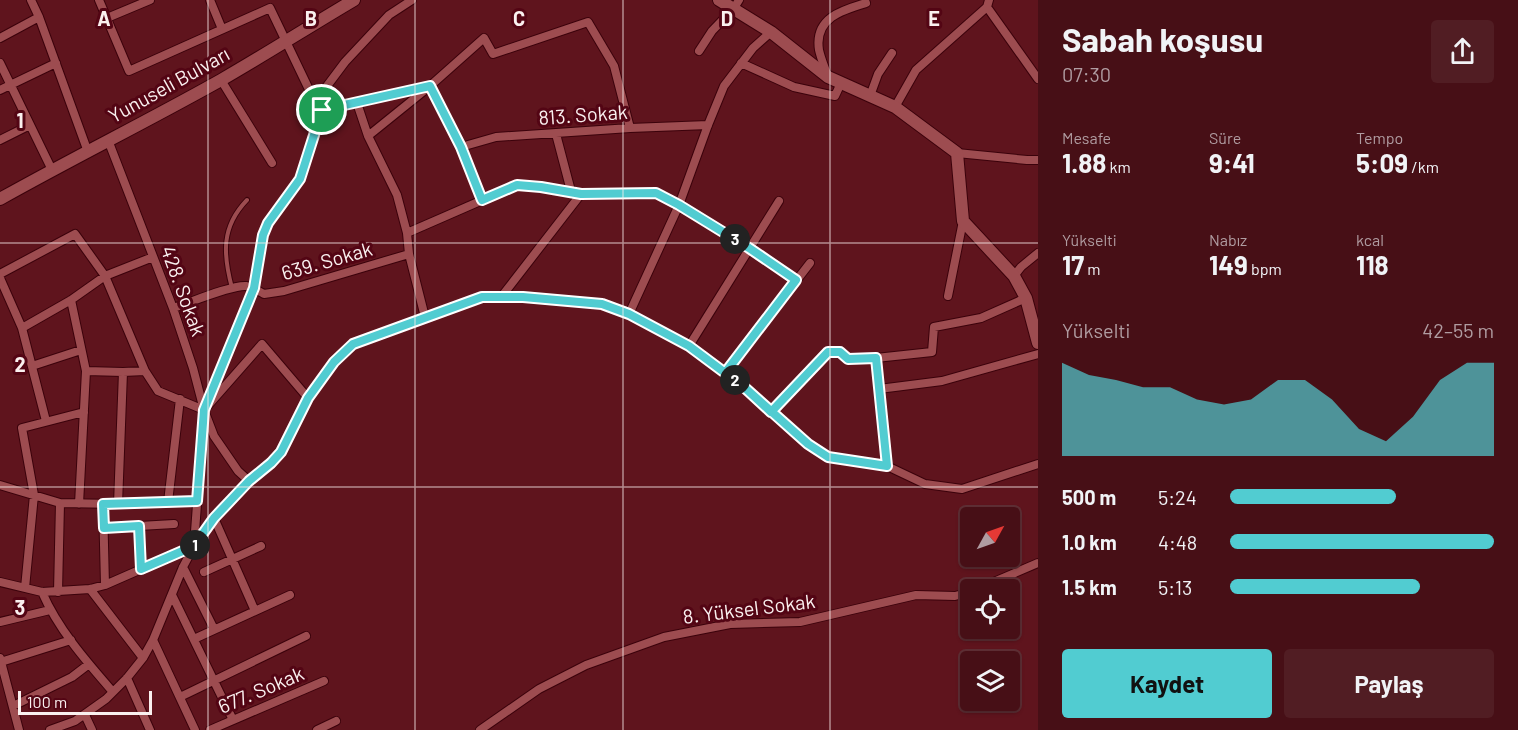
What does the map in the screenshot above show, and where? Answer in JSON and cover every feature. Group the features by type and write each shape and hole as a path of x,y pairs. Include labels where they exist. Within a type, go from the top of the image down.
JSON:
{"street":[{"path":"31,0 88,152"},
{"path":"99,0 129,70 270,8 277,0"},
{"path":"107,18 150,0"},
{"path":"210,0 222,29"},
{"name":"Yunuseli Bulvarı","path":"0,199 221,80 354,0"},
{"path":"194,546 204,410 254,288 263,235 268,223 300,179 322,110 327,86 345,62 389,15 412,0"},
{"path":"719,0 737,4 828,77 895,107 957,153 1038,160"},
{"path":"828,77 819,50 820,33 827,20 844,9 866,3"},
{"path":"895,107 916,70 988,3 1038,79"},
{"path":"699,51 712,31 737,4"},
{"path":"270,8 315,102 322,110"},
{"path":"0,38 39,17"},
{"path":"368,136 430,86 484,38 493,54 588,22 614,66 630,128"},
{"path":"629,314 679,205 724,86 753,48 771,32"},
{"path":"870,96 878,74 892,53"},
{"path":"0,63 52,170"},
{"path":"0,90 56,63"},
{"path":"741,63 794,87 835,96 841,83"},
{"path":"221,80 272,163"},
{"path":"322,110 430,86"},
{"path":"430,86 461,147 482,200"},
{"path":"357,103 368,136 397,195 425,317"},
{"path":"0,140 30,125"},
{"name":"813. Sokak","path":"461,147 496,137 708,125"},
{"path":"556,134 571,191"},
{"name":"428. Sokak","path":"108,140 173,308 214,436 238,471 249,481"},
{"path":"948,296 963,221 957,153"},
{"path":"407,233 517,185 581,194 656,193 749,248 796,280"},
{"path":"502,296 581,194"},
{"path":"689,346 779,201"},
{"path":"963,221 1014,276 1026,298 1038,343"},
{"path":"46,421 22,328 0,276 75,234 105,276 145,371 158,391 204,410"},
{"path":"1014,276 1038,253"},
{"name":"639. Sokak","path":"173,308 245,286 264,294 284,291 409,255"},
{"path":"22,328 71,300 105,276 153,257"},
{"path":"725,373 810,262"},
{"path":"50,730 85,715 113,692 143,658 194,546 214,518 281,452 308,398 334,362 353,344 482,297 502,296 602,304 629,314 689,346 744,387 808,444 828,457 887,466 925,484 962,489 1038,464"},
{"path":"771,412 828,352 840,352 848,359 932,351 934,327 981,318 1026,298"},
{"path":"71,300 86,371 78,504"},
{"path":"204,410 262,344 308,398"},
{"path":"32,366 81,350"},
{"path":"879,389 942,381 1038,354"},
{"path":"876,358 887,466"},
{"path":"86,371 145,371"},
{"path":"118,504 123,372"},
{"path":"168,502 180,399"},
{"path":"25,588 34,495 22,428 84,412"},
{"path":"0,485 60,503 118,504 197,501"},
{"path":"58,592 60,503"},
{"path":"103,504 105,585"},
{"path":"214,518 255,611"},
{"path":"104,528 174,524"},
{"path":"139,526 141,569"},
{"path":"0,582 42,592 90,589 105,585 194,546"},
{"path":"204,572 261,546"},
{"path":"1001,579 1038,563"},
{"path":"183,567 214,629"},
{"path":"90,589 143,658"},
{"path":"42,592 50,610 71,640 113,692"},
{"path":"194,639 290,595"},
{"name":"8. Yüksel Sokak","path":"480,730 539,689 586,665 664,637 730,624 800,622 916,595 960,595"},
{"path":"172,596 233,720"},
{"path":"0,622 50,610"},
{"path":"180,697 306,636"},
{"path":"19,730 13,706 3,682 0,660 71,640"},
{"path":"153,640 195,730"},
{"path":"13,706 72,677 89,664"},
{"path":"127,678 149,730"},
{"name":"677. Sokak","path":"210,730 324,681"},
{"path":"85,715 92,730"},
{"path":"317,730 336,721"}],"lane":[{"path":"232,289 225,249 226,234 234,216 247,200"}],"route":[{"path":"322,110 300,179 268,223 263,235 254,288 204,410 197,501 103,504 104,528 139,526 141,569 194,546 214,518 281,452 308,398 334,362 353,344 482,297 523,297 602,304 629,314 689,346 725,373 744,387 808,444 828,457 887,466 876,358 848,359 840,352 828,352 771,412 725,373 796,280 749,248 656,193 581,194 517,185 482,200 461,147 430,86 322,110"}]}
